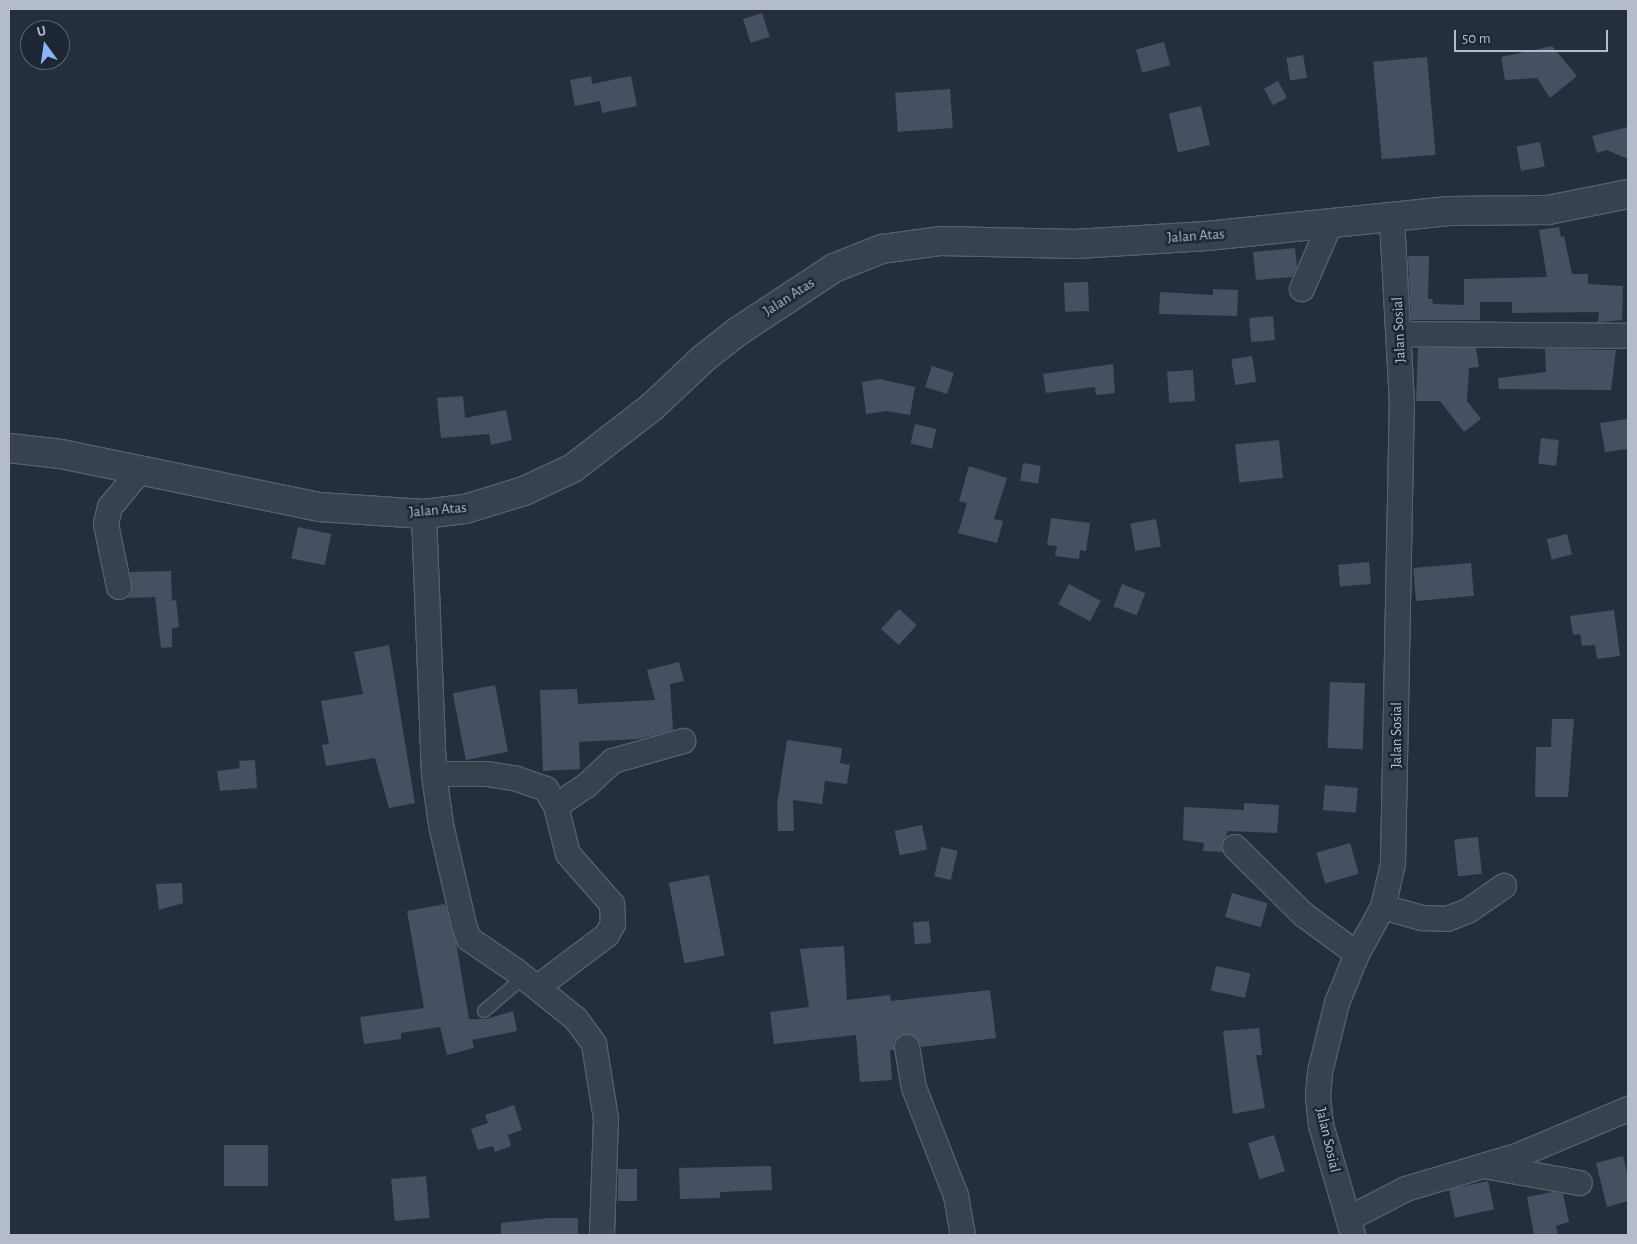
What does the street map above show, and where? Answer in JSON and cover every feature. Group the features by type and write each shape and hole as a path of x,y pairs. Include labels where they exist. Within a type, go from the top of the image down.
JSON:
{"street":[{"name":"Jalan Atas","path":"9,448 61,454 319,507 424,514 465,508 502,499 572,468 652,407 704,358 737,332 834,268 882,250 940,241 1034,244 1113,242 1217,235 1449,211 1548,210 1628,194"},
{"name":"Jalan Sosial","path":"1351,1226 1321,1125 1318,1096 1320,1072 1337,1003 1357,954 1383,907 1389,888 1395,831 1402,404 1392,217"},
{"path":"1302,289 1331,222"},
{"path":"1399,334 1628,336"},
{"path":"119,587 106,524 110,507 140,471"},
{"path":"424,514 434,774 446,847 469,939 531,982 576,1019 594,1044 598,1057 606,1119 602,1235"},
{"path":"556,806 586,786 613,761 683,741"},
{"path":"434,774 465,772 532,783 546,789 556,806 568,854 574,865 606,894 614,914 607,935 531,982"},
{"path":"1235,847 1304,915 1357,954"},
{"path":"1383,907 1422,918 1447,918 1468,910 1504,886"},
{"path":"907,1047 914,1088 956,1196 963,1235"},
{"path":"1351,1226 1406,1189 1486,1166 1628,1109"},
{"path":"1486,1166 1580,1183"}],"lane":[{"path":"484,1011 531,982"}],"building":[{"path":"762,13 770,37 751,43 743,19"},
{"path":"1164,42 1170,65 1142,73 1136,50"},
{"path":"1552,46 1577,76 1550,98 1537,78 1505,80 1501,57"},
{"path":"1303,55 1307,78 1290,81 1286,58"},
{"path":"1427,57 1436,155 1382,159 1373,62"},
{"path":"591,76 592,84 631,76 637,106 602,113 600,101 575,106 570,80"},
{"path":"1278,81 1287,98 1273,105 1264,89"},
{"path":"950,89 953,128 898,132 895,93"},
{"path":"1201,106 1210,145 1178,152 1169,113"},
{"path":"1628,127 1628,159 1607,150 1597,153 1592,136"},
{"path":"1540,142 1545,167 1521,171 1516,147"},
{"path":"1559,227 1561,237 1564,236 1572,274 1588,274 1588,284 1623,286 1622,320 1598,322 1599,312 1512,313 1512,302 1480,302 1480,320 1411,320 1408,256 1429,256 1428,299 1432,299 1433,304 1464,305 1464,279 1547,277 1539,230"},
{"path":"1295,248 1297,267 1292,277 1256,280 1253,252"},
{"path":"1088,282 1089,311 1065,312 1064,283"},
{"path":"1213,289 1238,290 1237,316 1159,314 1160,292 1213,295"},
{"path":"1273,316 1275,340 1251,342 1249,318"},
{"path":"1418,348 1476,348 1479,367 1469,368 1467,401 1481,419 1464,432 1440,401 1416,401"},
{"path":"1545,349 1616,350 1611,390 1499,389 1498,378 1546,372"},
{"path":"1252,356 1256,382 1235,385 1231,359"},
{"path":"1113,364 1115,393 1096,395 1095,387 1046,393 1043,374"},
{"path":"932,366 954,373 947,394 925,387"},
{"path":"1193,370 1195,401 1169,403 1167,372"},
{"path":"880,379 915,387 910,415 887,411 866,414 862,382"},
{"path":"463,396 465,418 506,410 512,440 491,445 489,434 441,438 437,398"},
{"path":"1628,419 1628,449 1605,452 1600,423"},
{"path":"915,424 936,429 932,448 911,443"},
{"path":"1541,438 1559,440 1556,466 1538,464"},
{"path":"1279,440 1283,478 1239,482 1235,445"},
{"path":"1023,463 1041,466 1038,484 1020,481"},
{"path":"969,466 1007,478 994,519 1003,521 997,543 958,533 967,503 959,501"},
{"path":"1051,518 1090,523 1086,551 1080,550 1079,559 1055,556 1057,546 1047,545"},
{"path":"1156,519 1161,547 1135,551 1130,524"},
{"path":"298,527 331,534 325,565 291,558"},
{"path":"1567,534 1572,554 1552,559 1547,539"},
{"path":"1369,562 1371,584 1340,587 1338,565"},
{"path":"1471,563 1474,596 1416,601 1413,568"},
{"path":"171,571 172,601 176,600 179,627 172,628 172,647 161,648 155,597 128,598 132,591 130,572"},
{"path":"1069,584 1101,601 1090,621 1058,604"},
{"path":"1122,584 1145,593 1137,615 1113,606"},
{"path":"899,609 917,625 899,645 881,629"},
{"path":"1614,610 1620,656 1597,659 1595,645 1582,646 1580,634 1573,635 1570,616"},
{"path":"389,645 415,803 389,808 375,758 326,766 322,745 329,744 321,701 363,694 354,652"},
{"path":"679,662 684,681 670,684 673,730 639,739 579,742 580,769 543,771 540,690 577,689 578,704 655,700 647,670"},
{"path":"1330,682 1365,683 1363,749 1328,748"},
{"path":"495,685 508,752 466,760 453,693"},
{"path":"1552,719 1574,719 1568,797 1535,797 1536,747 1551,747"},
{"path":"787,740 842,748 840,763 850,765 847,784 825,781 822,804 793,800 794,831 778,831 777,805"},
{"path":"255,760 257,788 220,791 217,771 240,768 239,761"},
{"path":"1325,785 1358,788 1356,813 1323,810"},
{"path":"1244,803 1279,805 1277,833 1228,831 1222,844 1223,852 1203,851 1204,843 1183,840 1184,807 1244,810"},
{"path":"922,825 927,849 900,855 895,831"},
{"path":"1478,837 1482,874 1458,876 1454,840"},
{"path":"1350,843 1359,874 1325,883 1316,853"},
{"path":"941,847 958,851 951,880 934,876"},
{"path":"709,875 725,955 684,963 669,883"},
{"path":"182,883 183,903 159,910 156,884"},
{"path":"1232,893 1268,903 1261,927 1225,917"},
{"path":"445,904 456,942 469,1019 486,1019 513,1011 517,1031 472,1040 474,1048 447,1055 440,1027 401,1033 401,1039 364,1044 360,1017 424,1008 407,911"},
{"path":"929,921 931,943 915,944 913,922"},
{"path":"844,946 847,1000 890,995 891,1001 990,990 996,1038 921,1047 917,1038 904,1034 894,1042 894,1050 890,1050 892,1080 860,1082 856,1035 774,1044 770,1012 809,1007 800,949"},
{"path":"1216,966 1250,973 1245,998 1211,990"},
{"path":"1259,1028 1262,1055 1256,1055 1265,1108 1233,1114 1223,1031"},
{"path":"514,1105 522,1130 508,1135 511,1146 495,1152 493,1146 478,1150 471,1129 488,1123 485,1115"},
{"path":"1274,1135 1285,1171 1259,1179 1248,1143"},
{"path":"224,1145 268,1145 268,1186 224,1186"},
{"path":"1623,1156 1628,1176 1628,1201 1607,1207 1596,1163"},
{"path":"771,1166 772,1190 720,1192 720,1198 680,1199 679,1168"},
{"path":"618,1169 637,1169 637,1201 618,1201"},
{"path":"426,1176 430,1218 395,1221 391,1179"},
{"path":"1488,1181 1494,1209 1455,1218 1449,1189"},
{"path":"1553,1192 1563,1194 1569,1222 1556,1226 1558,1235 1534,1235 1527,1197"},
{"path":"549,1218 578,1218 578,1235 501,1235 501,1223"}]}
